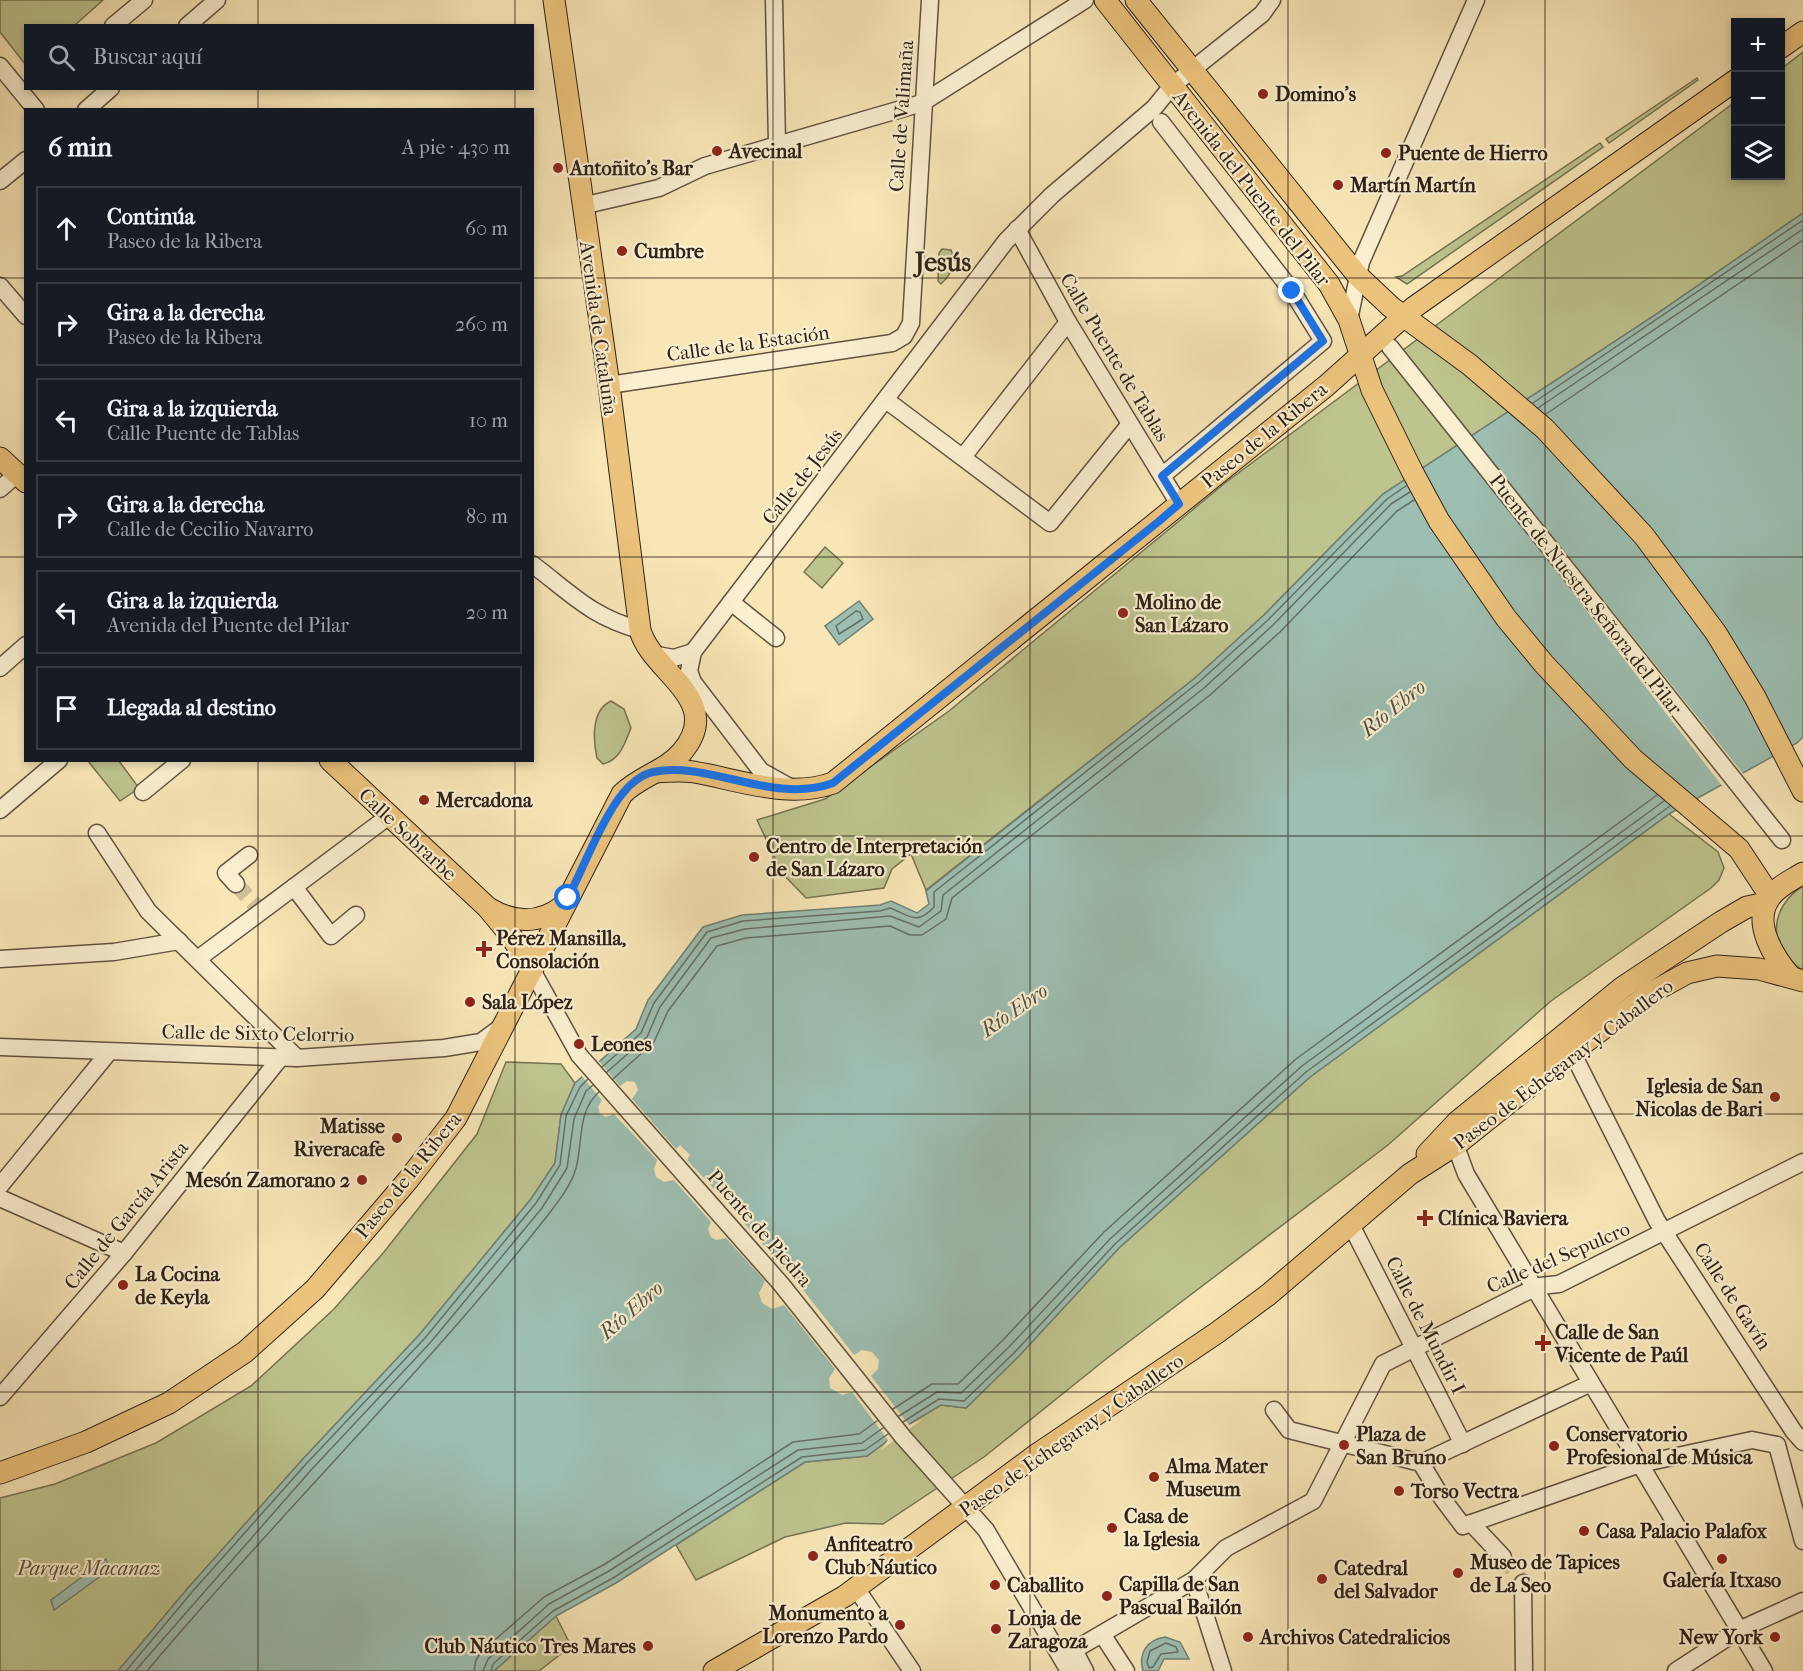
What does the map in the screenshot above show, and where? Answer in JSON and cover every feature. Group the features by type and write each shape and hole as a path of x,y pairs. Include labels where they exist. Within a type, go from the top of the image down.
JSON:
{"main road":[{"name":"Avenida de Cataluña","path":"554,0 609,385 640,630 651,654 689,695 694,722 691,735 681,752 653,772"},
{"name":"Avenida del Puente del Pilar","path":"1105,0 1329,284 1349,320 1372,390 1439,521 1506,618 1544,664 1633,759 1739,849 1768,900"},
{"name":"Avenida del Puente del Pilar","path":"1136,0 1358,276 1404,316 1497,388 1545,429 1644,536 1721,642 1755,697 1803,791"},
{"path":"1785,45 1803,32"},
{"name":"Paseo de la Ribera","path":"0,1473 86,1442 169,1403 245,1352 282,1320 343,1256 445,1134 465,1104 563,906 622,794 632,784 653,772 693,772 755,786 798,789 813,789 833,783 1361,356 1404,316 1731,84"},
{"path":"0,458 21,478"},
{"name":"Calle Sobrarbe","path":"332,762 486,907 511,936 532,969"},
{"name":"Paseo de Echegaray y Caballero","path":"714,1671 856,1588 1036,1455 1218,1332 1268,1295 1410,1174 1457,1122 1641,974 1747,907 1768,900 1803,873"},
{"path":"1768,900 1766,935 1777,960 1797,979"},
{"name":"Calle Sobrarbe","path":"486,907 507,917 526,920 543,917 563,906"},
{"name":"Paseo de Echegaray y Caballero","path":"1410,1174 1456,1144 1649,994 1687,973 1702,968 1732,966 1797,979"}],"street":[{"path":"115,24 144,0"},
{"path":"774,0 777,143"},
{"name":"Calle de Valimaña","path":"911,311 930,0"},
{"path":"582,206 659,188 705,166 777,143 795,142 922,103 1085,0"},
{"name":"Calle de Jesús","path":"693,652 886,400 942,323 1017,230 1052,195 1154,108 1172,86 1262,14 1272,0"},
{"path":"1349,320 1361,262 1476,0"},
{"path":"189,24 211,2"},
{"path":"0,66 24,89"},
{"path":"88,108 109,90"},
{"name":"Avenida del Puente del Pilar","path":"1161,122 1292,291 1323,341 1162,476"},
{"path":"0,181 24,162"},
{"name":"Calle Puente de Tablas","path":"1017,230 1068,322 1179,504"},
{"path":"0,286 24,314"},
{"path":"909,368 906,360 892,343 907,332 911,311 926,322 942,323"},
{"path":"963,457 1068,322"},
{"name":"Calle de la Estación","path":"609,385 892,343"},
{"name":"Puente de Nuestra Señora del Pilar","path":"1390,346 1782,840"},
{"path":"886,400 1050,523 1130,424"},
{"path":"0,489 21,478"},
{"path":"534,566 563,591 596,613 640,630"},
{"path":"732,602 776,638"},
{"path":"0,668 24,647"},
{"path":"693,652 688,671 693,682 750,759 769,777 798,789"},
{"path":"651,654 674,658 693,652"},
{"path":"0,810 57,762"},
{"path":"142,792 180,762"},
{"path":"199,958 259,910 294,888 381,822"},
{"path":"97,834 148,911 199,958 289,1058"},
{"path":"228,878 249,855"},
{"path":"294,888 331,936 356,915"},
{"path":"0,958 114,952 179,941"},
{"name":"Puente de Piedra","path":"532,969 579,1055 782,1284 903,1437 986,1530 1075,1669"},
{"name":"Calle de Sixto Celorrio","path":"0,1047 289,1058 381,1054 481,1042 508,1020"},
{"path":"0,1186 109,1052"},
{"name":"Calle de Gavín","path":"1572,1052 1658,1221 1800,1432"},
{"name":"Calle de García Arista","path":"0,1397 6,1381 124,1252 289,1058"},
{"path":"1475,1108 1462,1127 1456,1144 1466,1174 1764,1671"},
{"name":"Calle del Sepulcro","path":"1342,1444 1383,1365 1415,1346 1535,1288 1559,1284 1666,1233 1803,1162"},
{"path":"0,1198 124,1252"},
{"name":"Calle de Mundir I","path":"1351,1225 1415,1346 1463,1444"},
{"path":"1274,1410 1289,1430 1421,1463 1591,1383"},
{"path":"1421,1463 1446,1505 1463,1526 1640,1464 1752,1440 1777,1445 1800,1432"},
{"path":"1075,1669 1074,1650 1194,1580 1226,1548 1313,1501 1342,1444"},
{"path":"1777,1445 1803,1541"},
{"path":"1471,1523 1503,1557"},
{"path":"1194,1580 1223,1671"},
{"path":"1523,1583 1524,1671"},
{"path":"856,1588 912,1671"},
{"path":"1676,1671 1738,1630 1803,1601"},
{"path":"1102,1634 1125,1671"}],"green space":[{"path":"0,0 103,0 76,24 24,24 24,63 0,32"},
{"path":"1803,52 1803,213 1658,313 1383,494 1264,615 1195,678 926,890 911,854 892,869 884,888 806,898 782,873 757,820 825,799 949,711 1225,483 1731,105 1731,180 1785,180 1785,66"},
{"path":"1697,78 1698,80 1609,143 1606,139"},
{"path":"1600,143 1603,147 1407,284 1396,277 1402,276"},
{"path":"942,249 951,250 953,264 948,277 941,284 938,281 939,253"},
{"path":"825,547 843,563 822,588 804,572"},
{"path":"611,701 624,709 631,728 618,755 603,764 597,758 595,726 600,711"},
{"path":"89,762 120,762 139,788 120,801"},
{"path":"1669,814 1718,852 1724,868 1719,880 1711,888 1551,1001 1388,1145 1106,1359 984,1457 883,1524 846,1523 785,1537 696,1580 676,1545 805,1462 867,1456 914,1421 941,1405 966,1408 1018,1357 1119,1248 1310,1077"},
{"path":"1803,886 1803,970 1791,962 1783,951 1776,928 1783,905"},
{"name":"Parque Macanaz","path":"506,1062 561,1064 575,1083 561,1115 555,1163 531,1199 420,1334 302,1460 118,1671 0,1671 0,1498 55,1484 156,1443 251,1386 334,1309 384,1252 477,1134"},
{"path":"556,1616 571,1646 539,1671 494,1671"}],"water":[{"name":"Río Ebro","path":"1803,213 1803,737 1797,743 1669,814 1310,1077 1119,1248 1018,1357 966,1408 941,1405 914,1421 867,1456 805,1462 616,1583 556,1616 494,1671 118,1671 302,1460 420,1334 531,1199 555,1163 561,1115 575,1083 636,1029 648,1000 703,927 742,915 880,905 891,901 917,913 929,904 926,891 1195,678 1264,615 1383,494 1658,313"},
{"path":"859,601 873,619 839,645 825,626"},
{"path":"106,1559 109,1570 54,1610 51,1600"},
{"path":"1165,1637 1180,1642 1189,1659 1164,1659 1158,1671 1143,1671 1142,1659 1145,1648 1153,1641"}],"pier":[{"path":"1469,433 1745,776 1723,787 1456,442"},
{"path":"597,1059 620,1086 627,1081 635,1082 638,1090 632,1099 676,1149 680,1145 690,1155 687,1160 730,1206 738,1201 746,1204 748,1212 742,1221 800,1286 854,1355 862,1350 872,1352 879,1360 878,1369 871,1376 909,1425 923,1419 881,1450 888,1440 852,1392 842,1395 830,1388 829,1378 835,1369 784,1305 772,1309 762,1303 759,1293 765,1281 726,1238 716,1240 711,1237 708,1229 711,1222 674,1180 664,1182 656,1177 654,1169 657,1160 614,1114 606,1117 600,1114 598,1107 602,1100 580,1074"}],"tunnel":[{"path":"236,884 258,908"},
{"path":"1503,1557 1523,1583"}],"place":[{"name":"Domino's","path":"1263,94"},
{"name":"Avecinal","path":"717,151"},
{"name":"Puente de Hierro","path":"1386,153"},
{"name":"Antoñito's Bar","path":"558,168"},
{"name":"Martín Martín","path":"1338,185"},
{"name":"Cumbre","path":"622,251"},
{"name":"Molino de San Lázaro","path":"1123,613"},
{"name":"Mercadona","path":"424,800"},
{"name":"Centro de Interpretación de San Lázaro","path":"754,857"},
{"name":"Pérez Mansilla, Consolación","path":"484,949"},
{"name":"Sala López","path":"470,1002"},
{"name":"Leones","path":"579,1044"},
{"name":"Iglesia de San Nicolas de Bari","path":"1775,1097"},
{"name":"Matisse Riveracafe","path":"397,1138"},
{"name":"Mesón Zamorano 2","path":"362,1180"},
{"name":"Clínica Baviera","path":"1425,1218"},
{"name":"La Cocina de Keyla","path":"123,1285"},
{"name":"Calle de San Vicente de Paúl","path":"1543,1343"},
{"name":"Plaza de San Bruno","path":"1344,1445"},
{"name":"Conservatorio Profesional de Música","path":"1554,1446"},
{"name":"Alma Mater Museum","path":"1154,1477"},
{"name":"Torso Vectra","path":"1399,1491"},
{"name":"Casa de la Iglesia","path":"1112,1528"},
{"name":"Casa Palacio Palafox","path":"1584,1531"},
{"name":"Anfiteatro Club Náutico","path":"813,1556"},
{"name":"Galería Itxaso","path":"1722,1559"},
{"name":"Museo de Tapices de La Seo","path":"1458,1573"},
{"name":"Catedral del Salvador","path":"1322,1579"},
{"name":"Caballito","path":"995,1585"},
{"name":"Capilla de San Pascual Bailón","path":"1107,1596"},
{"name":"Monumento a Lorenzo Pardo","path":"900,1625"},
{"name":"Lonja de Zaragoza","path":"996,1629"},
{"name":"Archivos Catedralicios","path":"1248,1637"},
{"name":"New York","path":"1775,1637"},
{"name":"Club Náutico Tres Mares","path":"648,1646"}],"district":[{"name":"Jesús","path":"943,262"}],"route":[{"path":"568,898 613,809 622,794 640,777 653,772 682,771 755,786 813,789 833,783 1158,522 1179,504 1162,476 1323,341 1292,291"}]}
